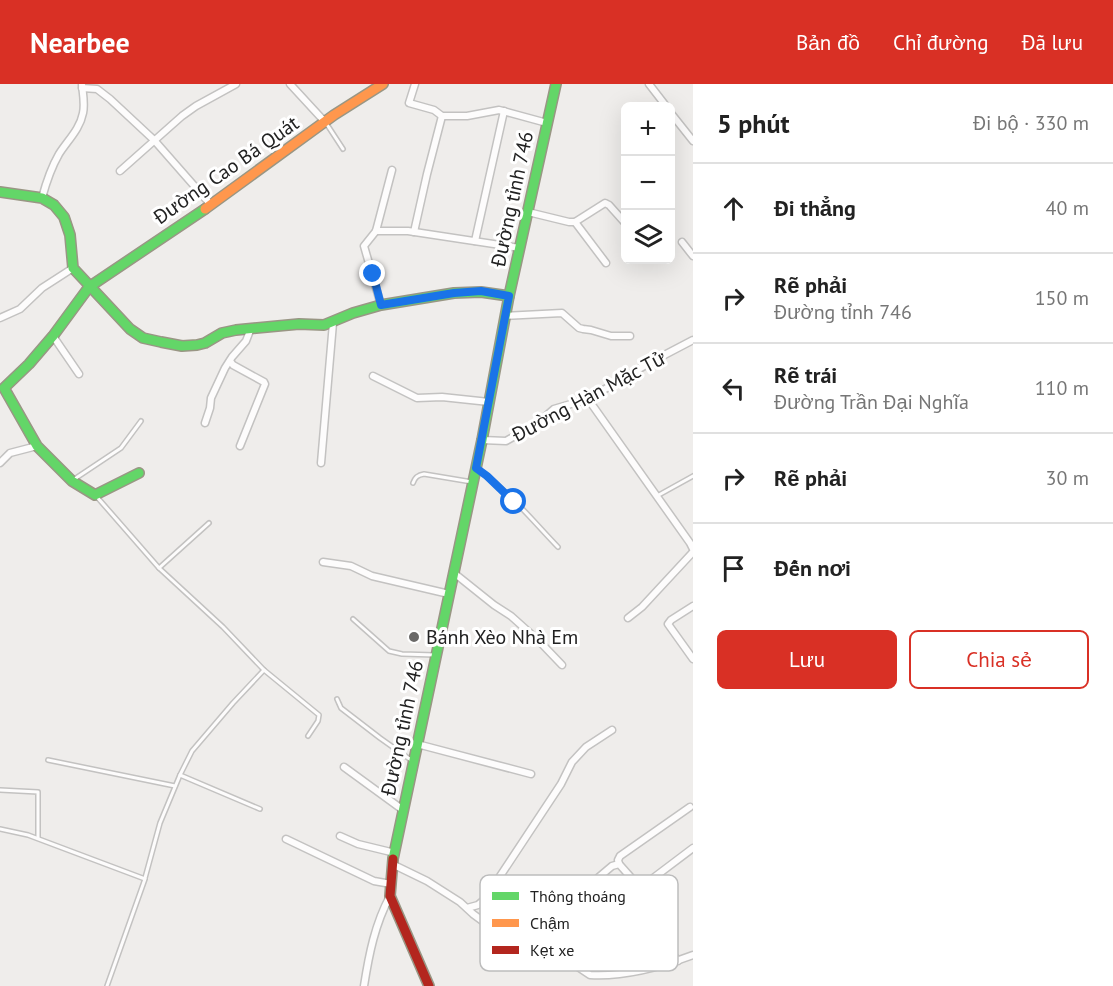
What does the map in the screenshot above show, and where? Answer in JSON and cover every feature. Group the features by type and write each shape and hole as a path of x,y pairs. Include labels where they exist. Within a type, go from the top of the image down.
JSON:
{"street":[{"path":"120,171 189,111 236,84"},
{"path":"290,84 325,122"},
{"name":"Đường Cao Bá Quát","path":"2,389 29,364 53,336 89,287 211,205 325,122 383,84"},
{"path":"415,84 409,103 434,110 442,116 467,116 495,110 547,123"},
{"name":"Đường tỉnh 746","path":"429,986 390,896 392,864 482,440 509,296 556,84"},
{"path":"649,84 663,102"},
{"path":"42,198 52,168 76,131 82,116 84,105 82,86 98,87 154,141 211,205"},
{"path":"475,241 504,111"},
{"path":"414,232 442,116"},
{"path":"675,118 693,141"},
{"path":"381,305 364,246 376,231 392,170"},
{"path":"0,192 42,198 54,206 64,217 70,235 73,268 130,329 143,338 161,342 182,346 197,345 230,330 299,324 324,325 381,305 454,293 481,291 509,296"},
{"path":"528,212 575,222 605,203 621,218"},
{"path":"575,222 606,263"},
{"path":"376,231 414,232 520,248"},
{"path":"682,242 693,256"},
{"path":"0,318 20,309 42,288 73,268"},
{"path":"505,316 562,313 579,328 611,336 630,336"},
{"path":"321,462 333,323"},
{"path":"205,423 211,398 225,368 246,340 251,328"},
{"path":"53,336 79,374"},
{"name":"Đường Hàn Mặc Tử","path":"482,440 506,441 538,423 554,409 588,399 693,340"},
{"path":"230,361 266,384 240,446"},
{"path":"373,376 417,399 442,398 489,402"},
{"path":"2,389 37,446 72,481 95,495 139,472"},
{"path":"588,399 690,543 693,551 642,607 628,618"},
{"path":"0,463 10,453 37,446"},
{"path":"323,562 351,566 372,576 449,594"},
{"path":"454,573 494,605 512,616 562,665"},
{"path":"693,606 668,624 693,659"},
{"path":"502,875 561,784 572,762 586,747 612,730"},
{"path":"417,744 531,774"},
{"path":"344,767 404,810"},
{"path":"629,875 619,864 620,856 690,807"},
{"path":"340,836 358,844 395,853"},
{"path":"286,839 374,881 391,884"},
{"path":"657,875 693,848"},
{"path":"392,864 427,881 480,919"},
{"path":"601,875 612,866 619,864"},
{"path":"364,986 369,952 380,914 390,896"},
{"path":"466,908 480,904"},
{"path":"678,961 693,956"},
{"path":"584,971 590,975 599,976 637,971"}],"lane":[{"path":"325,122 344,149"},
{"path":"72,481 121,448 141,421"},
{"path":"476,468 494,482 558,547"},
{"path":"413,483 418,475 424,474 473,482"},
{"path":"657,496 693,476"},
{"path":"95,495 159,568 223,627 264,670 319,716 318,722 308,735"},
{"path":"159,568 209,523"},
{"path":"353,619 389,651 436,656"},
{"path":"107,986 145,879 160,823 180,775 192,751 264,670"},
{"path":"337,699 341,708 414,762"},
{"path":"48,760 175,786"},
{"path":"180,775 260,809"},
{"path":"0,790 38,792 38,838"},
{"path":"0,829 38,838 145,879"}],"traffic: fast":[{"path":"393,859 482,440 509,296 556,84"},
{"path":"0,192 42,198 54,205 64,217 70,235 73,268 130,329 143,338 161,342 182,346 197,345 222,333 236,330 299,324 324,325 381,305 454,293 481,292 509,296"},
{"path":"139,473 95,495 72,481 37,446 4,388 53,336 89,287 205,209"}],"traffic: slow":[{"path":"205,209 334,115 383,84"}],"traffic: jam":[{"path":"393,859 390,896 429,986"}],"place":[{"name":"Bánh Xèo Nhà Em","path":"414,637"}],"route":[{"path":"373,274 381,305 481,291 509,296 476,468 514,502"}]}
